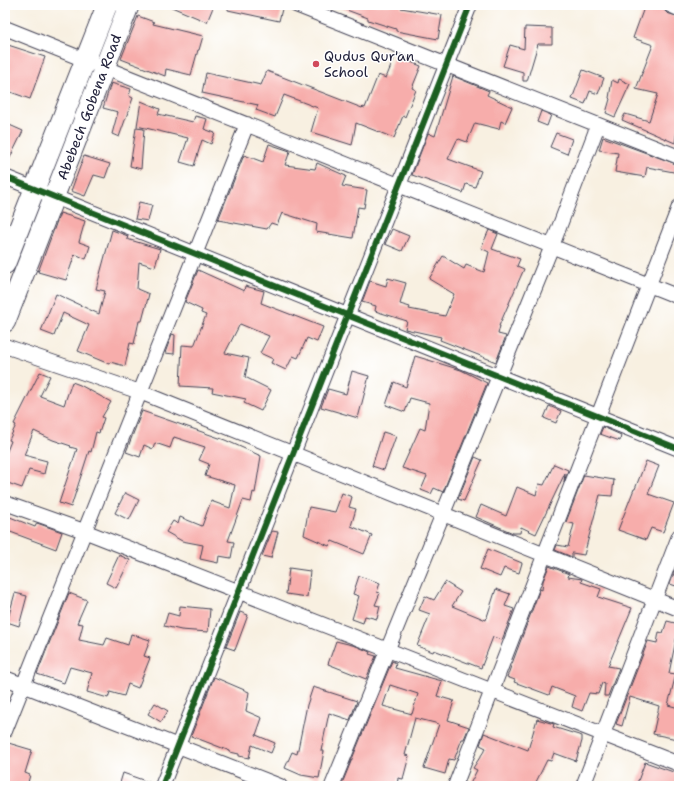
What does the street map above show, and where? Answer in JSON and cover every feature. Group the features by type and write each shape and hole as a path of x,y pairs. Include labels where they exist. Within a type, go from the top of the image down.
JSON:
{"street":[{"name":"Abebech Gobena Road","path":"5,264 36,189 107,5"},
{"name":"Abebech Gobena Road","path":"5,322 129,5"},
{"path":"296,5 679,157"},
{"path":"162,786 470,5"},
{"path":"670,5 679,9"},
{"path":"5,28 679,297"},
{"path":"5,731 247,124"},
{"path":"332,786 552,246 598,125"},
{"path":"5,177 679,448"},
{"path":"456,786 679,207"},
{"path":"5,346 140,392 679,609"},
{"path":"5,503 84,531 679,764"},
{"path":"583,786 679,536"},
{"path":"5,678 280,786"}],"building":[{"path":"167,5 214,5 207,22"},
{"path":"228,5 283,5 279,21 228,10"},
{"path":"336,5 402,5 401,8 442,15 438,39 396,31 396,29 368,20 368,18"},
{"path":"645,5 654,5 662,8 667,13 679,17 679,130 677,129 675,143 622,120 625,114 649,121 658,94 636,89 653,45 633,38"},
{"path":"138,16 154,22 153,24 203,36 191,75 166,69 165,76 121,59"},
{"path":"525,27 552,28 552,44 538,44 527,81 523,81 523,72 503,66 510,45 524,49"},
{"path":"5,44 45,57 30,99 5,90"},
{"path":"395,56 421,66 412,88 416,90 405,117 403,116 394,138 356,123 352,145 311,132 318,108 284,95 275,117 256,110 258,105 202,93 206,73 261,85 267,71 365,108 378,75 386,78"},
{"path":"583,70 604,78 598,94 590,91 585,104 572,99"},
{"path":"453,76 489,91 487,95 512,107 505,123 501,121 499,129 475,123 467,142 459,139 457,140 448,159 481,171 475,187 466,184 463,193 412,175 428,133 435,136"},
{"path":"619,79 630,84 615,117 606,113 610,99 612,80 618,83"},
{"path":"111,83 131,89 129,96 133,98 119,137 112,134 118,112 103,108"},
{"path":"141,101 160,109 158,114 193,122 195,116 207,119 204,129 215,133 211,144 202,140 194,166 180,162 188,138 137,126"},
{"path":"541,111 551,115 547,126 537,122"},
{"path":"5,123 23,131 5,168"},
{"path":"136,128 144,129 141,169 130,166"},
{"path":"556,133 572,139 567,154 550,147"},
{"path":"603,137 679,165 679,173 647,167 645,177 615,172 618,153 599,150"},
{"path":"269,144 290,151 285,165 315,169 317,163 346,176 342,186 367,190 364,208 358,207 353,238 316,232 317,224 282,213 277,225 271,223 267,229 218,220 244,155 263,162"},
{"path":"84,156 110,164 105,178 94,175 85,196 71,191"},
{"path":"139,202 152,205 148,221 135,219"},
{"path":"60,213 85,221 79,242 90,246 86,259 75,254 66,280 38,272"},
{"path":"392,229 409,236 402,251 385,244"},
{"path":"112,230 128,236 127,239 160,249 155,267 139,262 137,289 149,294 142,321 139,321 134,344 130,343 125,366 110,362 109,364 78,351 89,325 63,313 54,336 41,331 56,294 99,314 105,291 96,289"},
{"path":"489,230 498,234 492,249 520,259 517,266 524,269 499,326 498,334 506,336 496,362 440,340 441,337 405,329 407,321 375,311 376,306 362,302 370,281 386,286 388,278 406,283 400,304 410,307 409,309 445,316 454,294 429,279 443,256 464,269 466,265 484,272 489,252 481,248"},
{"path":"198,270 244,291 245,286 264,291 261,303 323,327 317,342 307,338 298,358 293,356 286,370 271,363 273,359 260,353 269,336 240,324 225,353 249,358 245,377 271,390 261,411 244,403 246,399 212,392 213,388 180,386 182,345 194,346 206,315 201,313 202,310 185,302"},
{"path":"172,334 175,335 174,354 165,353"},
{"path":"415,356 461,370 487,383 443,492 434,488 431,494 421,490 427,476 402,468 420,428 425,430 429,403 410,398 405,412 386,405 394,382 406,387"},
{"path":"352,371 369,376 358,418 321,407 328,389 346,394"},
{"path":"40,372 50,376 40,396 64,405 72,382 111,402 102,417 104,418 99,433 96,432 91,452 89,451 71,507 59,503 77,449 34,431 24,455 47,461 44,474 29,470 22,488 5,482 5,456 11,441 9,440 16,425 14,424"},
{"path":"549,406 561,411 556,423 544,418"},
{"path":"142,411 225,440 261,456 255,493 253,492 251,502 243,500 228,541 234,542 231,558 219,556 218,563 200,559 203,545 182,541 166,532 173,521 178,524 180,517 202,526 211,501 230,508 235,485 205,476 209,464 199,460 205,447 174,437 170,448 155,443 153,449 144,445 140,457 126,452"},
{"path":"603,427 621,435 620,441 600,434"},
{"path":"383,432 396,436 384,470 372,466"},
{"path":"475,457 482,460 464,501 458,499"},
{"path":"646,461 659,466 648,494 674,503 663,532 651,528 646,540 618,530"},
{"path":"554,464 568,470 564,482 565,473 536,534 521,527 520,533 513,533 476,517 481,505 506,516 517,487 536,495 539,484 544,485"},
{"path":"584,475 614,480 612,496 600,495 584,555 572,553 572,557 555,550 557,545 568,547 574,524 566,522"},
{"path":"125,493 139,500 129,520 115,513"},
{"path":"342,493 352,497 349,507 356,509 351,526 372,535 364,554 332,541 329,546 304,535 309,507 335,512"},
{"path":"5,515 35,527 37,523 62,532 56,549 5,530"},
{"path":"272,531 278,532 271,558 262,556"},
{"path":"488,549 522,563 519,573 504,568 500,577 480,569"},
{"path":"119,555 130,560 116,588 106,583"},
{"path":"679,560 679,587 670,584"},
{"path":"549,566 569,574 568,577 582,579 581,582 601,589 598,597 632,608 608,666 619,668 608,696 604,696 605,684 602,683 598,694 589,693 582,711 572,707 575,696 552,687 549,695 514,682 515,680 507,677 540,589 542,590 543,581"},
{"path":"289,568 310,571 307,597 286,594"},
{"path":"359,576 380,583 377,592 380,593 375,605 380,606 377,619 365,616 363,623 352,619 359,596 353,594"},
{"path":"445,582 461,592 452,606 486,620 496,589 510,594 505,606 514,609 502,640 493,637 481,668 434,650 433,652 417,646 430,614 419,610 425,596 434,600"},
{"path":"15,593 27,596 19,626 7,622"},
{"path":"69,593 87,600 77,623 83,624 79,640 104,645 107,638 128,645 131,634 150,640 144,656 150,658 138,688 128,684 124,696 110,692 108,698 87,692 92,673 70,667 64,683 37,674"},
{"path":"180,606 210,609 208,632 181,630 164,626 168,613 179,616"},
{"path":"240,612 248,615 235,650 226,647"},
{"path":"667,621 679,624 679,635 677,635 669,673 676,674 668,705 679,708 679,730 677,739 653,734 659,706 630,697 622,726 616,724 648,641 657,643 659,632 663,633"},
{"path":"336,641 356,646 370,652 369,654 376,656 366,679 328,664"},
{"path":"392,661 396,663 395,668 442,681 437,696 454,701 448,720 469,727 464,739 462,739 454,760 449,759 445,774 424,768 439,724 415,718 405,755 409,756 403,779 398,778 397,786 341,786","holes":["390,685 418,694 412,714 383,706"]},
{"path":"214,677 249,692 246,711 262,718 256,735 275,743 271,753 252,745 249,758 239,756 239,754 230,752 191,736"},
{"path":"313,687 357,701 350,720 329,713 321,751 324,751 319,778 301,775 285,768 292,752 297,754 307,705"},
{"path":"155,703 168,711 161,722 148,714"},
{"path":"537,719 554,724 553,727 582,736 576,761 554,753 551,761 547,760 534,786 469,786 477,770 473,768 486,748 480,745 484,733 528,750"},
{"path":"5,742 32,750 25,773 30,775 27,786 5,786"},
{"path":"645,762 679,774 679,786 636,786"},
{"path":"123,773 154,784 154,786 119,786"}],"cycle path":[{"path":"162,786 470,5"},
{"path":"5,177 679,449"}],"place":[{"name":"Qudus Qur'an School","path":"316,64"}]}
